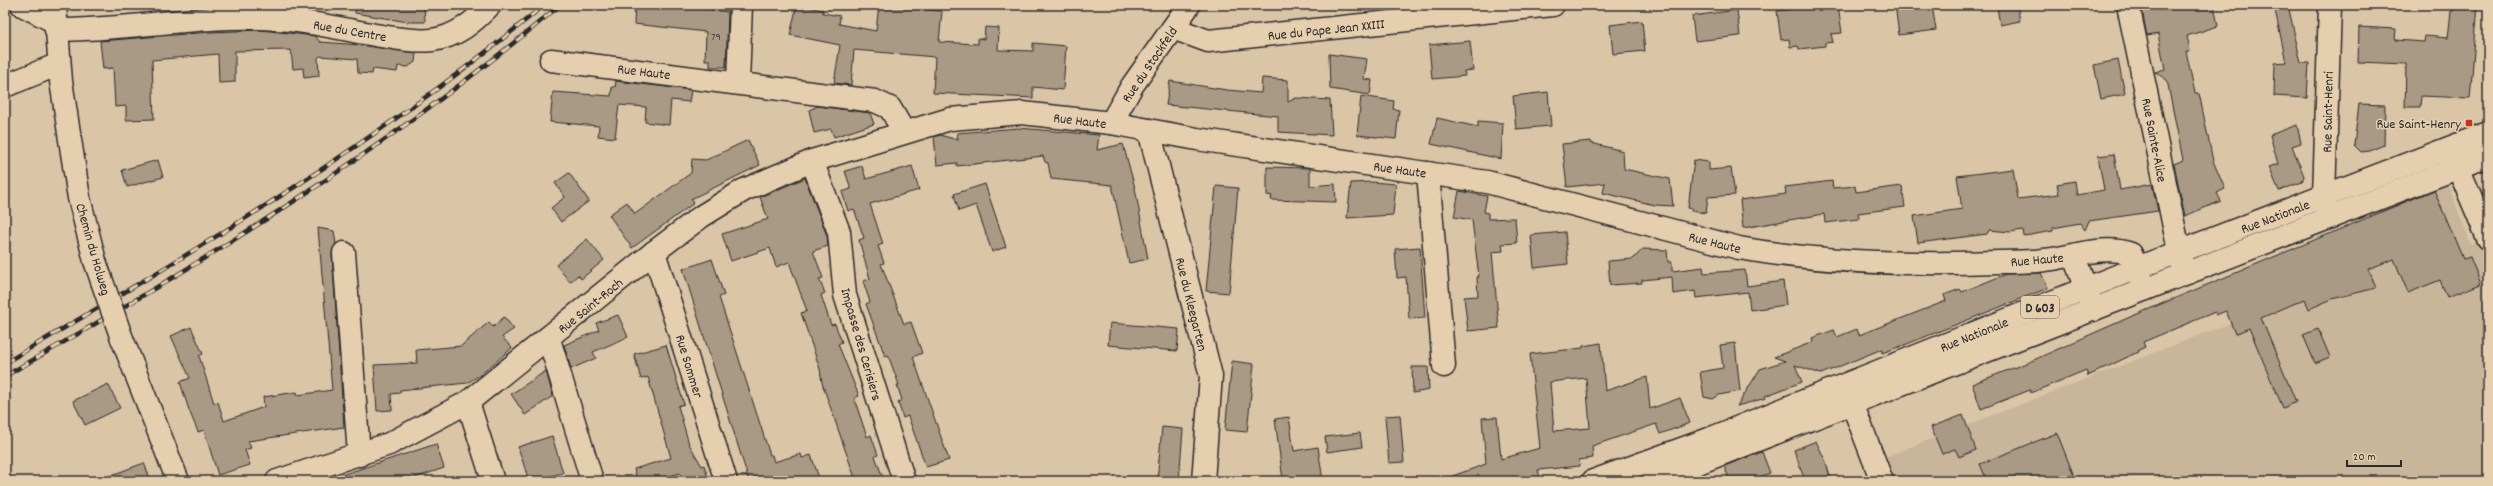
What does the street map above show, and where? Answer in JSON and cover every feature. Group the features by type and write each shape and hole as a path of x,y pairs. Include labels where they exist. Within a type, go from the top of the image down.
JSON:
{"street":[{"path":"22,5 55,19"},
{"name":"Rue du Centre","path":"55,19 93,30 222,19 263,18 303,22 392,38 431,40 452,34 464,28 490,5"},
{"path":"738,82 741,5"},
{"name":"Rue du Pape Jean XXIII","path":"1173,28 1208,41 1553,5"},
{"name":"Rue Sainte-Alice","path":"2128,5 2184,274"},
{"name":"Rue Saint-Henri","path":"2329,218 2324,197 2330,5"},
{"name":"Rue du Stockfeld","path":"1111,123 1132,86 1187,6"},
{"name":"Chemin du Holweg","path":"55,19 59,64 79,198 95,262 121,336 178,481"},
{"name":"Rue Haute","path":"551,60 738,82 875,101 890,108 900,122 904,132 950,119 1022,113 1111,123 1487,182 1731,246 1764,252 1886,262 1998,262 2044,260 2118,249 2131,254 2146,289"},
{"path":"5,86 59,64"},
{"name":"Rue du Kleegarten","path":"1148,130 1211,376 1203,481"},
{"name":"Rue Saint-Roch","path":"277,481 389,444 468,402 654,252 702,216 744,190 812,161 904,132"},
{"name":"Rue Nationale","path":"1848,394 2137,268 2488,133"},
{"path":"2450,147 2488,238"},
{"name":"Rue Nationale","path":"1593,481 1712,447 1848,394 2093,310 2488,156"},
{"name":"Impasse des Cerisiers","path":"812,161 839,232 845,295 904,481"},
{"path":"1428,173 1444,366"},
{"name":"Rue Sommer","path":"654,252 726,481"},
{"path":"344,253 359,455"},
{"name":"Rue Haute","path":"2074,256 2087,289 2093,310"},
{"path":"549,338 592,481"},
{"path":"1848,394 1882,481"},
{"path":"468,402 493,481"},
{"name":"Rue Nationale","path":"1652,481 1712,447"}],"shaded area":[{"path":"2444,175 2471,244 2488,238 2488,481 1895,481 1885,457 2396,259 2375,202"}],"building":[{"path":"356,5 424,5 425,22 408,22 355,13"},
{"path":"635,5 681,6 728,12 726,67 710,67 710,60 705,60 706,32 634,24"},
{"path":"797,5 823,10 823,13 840,16 839,24 876,31 879,5 914,5 914,9 942,11 939,42 978,44 978,38 984,39 985,27 999,28 998,50 1033,51 1033,43 1066,46 1063,90 1033,87 1033,98 933,93 935,57 854,50 851,85 834,83 840,45 790,35"},
{"path":"1793,5 1838,5 1842,33 1831,34 1833,42 1825,43 1825,46 1799,49 1798,46 1790,47 1789,39 1781,40 1777,11 1794,9"},
{"path":"1895,5 1932,5 1936,30 1899,35"},
{"path":"2017,5 2020,21 2000,25 1997,7"},
{"path":"2141,5 2214,5 2218,26 2187,36 2190,51 2186,51 2195,93 2199,93 2213,161 2225,189 2217,193 2221,201 2185,216 2174,164 2183,160 2167,80 2155,72 2165,69 2158,34 2147,36"},
{"path":"2274,5 2288,5 2301,63 2309,63 2307,98 2274,96 2275,63 2286,62"},
{"path":"2454,5 2478,5 2470,98 2421,96 2420,107 2405,107 2406,64 2358,62 2359,27 2396,29 2395,40 2424,42 2425,36 2448,38 2451,11 2453,11"},
{"path":"1737,10 1740,36 1695,41 1692,16"},
{"path":"1642,21 1645,51 1613,54 1610,25"},
{"path":"261,30 315,36 320,42 360,45 416,53 415,62 408,67 398,66 397,72 373,69 372,74 358,73 357,59 320,56 318,58 319,76 304,78 303,68 293,69 291,50 235,51 235,82 219,83 218,54 152,60 154,119 126,120 126,106 115,107 113,68 103,69 100,41 211,32"},
{"path":"1470,41 1473,70 1464,71 1465,76 1432,79 1429,45"},
{"path":"1329,54 1367,59 1364,79 1372,80 1370,95 1330,89"},
{"path":"2118,60 2125,94 2101,99 2094,65"},
{"path":"1262,78 1288,80 1288,102 1296,98 1330,100 1332,135 1278,132 1278,116 1166,105 1170,81 1227,90 1261,93"},
{"path":"616,81 691,90 689,102 671,100 669,125 645,122 646,107 619,105 615,138 598,136 599,126 550,122 553,92 611,96 612,87 615,87"},
{"path":"1548,92 1551,126 1516,129 1513,96"},
{"path":"1361,96 1394,101 1393,109 1399,110 1396,139 1357,135"},
{"path":"2359,104 2385,105 2384,145 2369,151 2361,152 2354,145"},
{"path":"818,106 870,113 874,124 834,137 831,129 814,133 809,110"},
{"path":"1437,118 1478,127 1478,121 1503,123 1501,159 1431,144"},
{"path":"2297,125 2301,143 2292,146 2304,176 2302,182 2279,191 2269,167 2278,164 2270,135"},
{"path":"1019,128 1099,135 1097,150 1123,144 1135,188 1148,259 1129,263 1112,185 1051,179 1048,163 1045,162 1043,156 957,166 957,163 937,165 934,137 940,135 958,140 957,133"},
{"path":"748,140 760,165 691,199 694,203 632,248 609,215 627,202 635,214 691,173 692,159 706,160"},
{"path":"1591,141 1591,143 1623,151 1624,169 1670,179 1673,206 1655,205 1603,193 1605,183 1567,187 1562,144"},
{"path":"2114,154 2120,190 2152,184 2158,211 2089,221 2085,230 2080,223 2053,228 2053,231 2024,236 2023,230 2010,232 1989,230 1987,234 1918,243 1914,216 1962,209 1957,176 2013,169 2018,199 2059,194 2057,184 2075,181 2077,195 2104,190 2098,156"},
{"path":"158,160 163,177 127,187 122,170"},
{"path":"1694,160 1709,162 1709,170 1731,168 1735,195 1708,197 1706,213 1691,211 1692,209 1688,208"},
{"path":"862,166 866,179 912,166 919,190 870,204 883,244 878,246 884,263 881,264 904,324 911,322 922,353 913,357 949,460 926,467 908,416 903,418 898,402 902,400 897,385 899,385 888,355 885,356 866,304 870,302 863,281 870,279 859,240 864,238 854,209 848,211 842,192 851,189 845,171"},
{"path":"1267,167 1310,168 1310,186 1335,184 1336,202 1271,200 1272,196 1267,195"},
{"path":"569,173 589,201 561,222 551,208 565,197 555,183"},
{"path":"805,178 827,236 828,246 813,251 823,278 819,279 825,293 821,295 831,325 835,324 842,342 838,344 859,396 854,398 867,437 871,435 878,455 875,456 884,481 856,481 822,383 820,369 801,313 807,311 789,262 776,267 770,248 731,261 722,234 768,219 760,197"},
{"path":"1832,181 1833,188 1855,186 1856,192 1902,186 1905,207 1858,213 1859,219 1825,223 1824,214 1743,228 1740,200 1786,194 1785,187"},
{"path":"1372,182 1396,184 1393,215 1347,218 1351,183"},
{"path":"985,184 1006,247 992,252 976,205 959,211 954,194"},
{"path":"1216,186 1238,188 1229,293 1206,291"},
{"path":"2434,190 2463,259 2470,257 2481,284 2447,297 2440,280 2408,293 2394,259 2368,269 2376,288 2332,299 2309,309 2305,299 2261,318 2296,402 2283,408 2249,328 2235,334 2226,311 2216,315 2215,312 2143,342 2145,347 2137,351 2138,352 2088,376 2086,370 2031,393 2030,390 1981,409 1972,384 2029,362 2130,317"},
{"path":"1459,191 1487,196 1484,212 1488,213 1488,219 1515,218 1517,243 1502,244 1503,251 1492,252 1499,328 1468,331 1464,297 1478,296 1477,277 1479,277 1472,220 1454,217"},
{"path":"318,228 334,231 336,244 332,254 344,427 248,441 251,448 245,450 250,465 218,475 204,430 198,432 189,410 180,382 190,378 171,336 191,327 203,354 199,356 214,403 218,402 224,421 264,407 263,397 297,392 298,395 332,390"},
{"path":"1565,232 1568,264 1534,268 1531,235"},
{"path":"587,239 604,260 581,279 578,275 570,282 556,265"},
{"path":"1420,247 1425,318 1409,319 1406,277 1397,278 1395,249"},
{"path":"1643,249 1667,250 1668,262 1672,262 1672,271 1703,267 1704,273 1745,270 1747,286 1783,281 1786,305 1750,310 1748,292 1696,298 1695,291 1673,294 1672,277 1642,280 1642,283 1610,285 1608,261 1633,259"},
{"path":"712,259 724,295 719,297 770,455 772,455 774,462 801,454 802,458 811,455 820,481 749,481 683,269"},
{"path":"2041,273 2048,288 1907,344 1882,353 1882,349 1821,374 1795,365 1802,382 1765,396 1766,398 1737,406 1760,369 1785,361 1774,357 1813,342 1812,338 1834,330 1837,337 1857,329 1859,335 1946,301 1944,295 1960,289 1962,292 2006,274"},
{"path":"618,315 628,337 593,352 596,358 571,369 564,345 599,330 596,323"},
{"path":"504,317 514,329 502,337 512,348 480,375 467,383 400,390 400,393 391,394 392,410 377,411 374,365 417,363 416,350 461,346 489,322 493,327"},
{"path":"1110,323 1179,329 1177,351 1108,345"},
{"path":"2318,329 2330,357 2315,363 2303,335"},
{"path":"1601,343 1605,391 1647,377 1650,409 1680,398 1690,423 1660,434 1656,424 1592,446 1593,458 1579,460 1580,466 1538,470 1540,478 1526,481 1444,481 1444,479 1486,464 1482,418 1497,417 1501,459 1540,448 1530,354 1583,348 1583,346","holes":["1586,378 1590,428 1554,431 1550,382"]},
{"path":"1735,343 1740,391 1719,395 1713,399 1704,397 1700,372 1723,368 1720,345"},
{"path":"666,345 684,404 678,406 689,444 702,466 704,465 709,481 683,481 680,473 652,481 637,481 634,469 671,458 648,377 641,379 634,354"},
{"path":"1232,361 1254,364 1247,432 1225,430"},
{"path":"1412,367 1428,367 1429,390 1413,393"},
{"path":"546,371 553,396 525,415 511,394"},
{"path":"108,384 120,408 85,425 73,401"},
{"path":"1400,415 1404,462 1389,463 1385,416"},
{"path":"1963,415 1976,450 1959,457 1955,449 1942,454 1931,427"},
{"path":"1289,417 1294,451 1318,447 1323,481 1301,481 1301,477 1283,480 1275,419"},
{"path":"1162,427 1183,429 1179,481 1157,481"},
{"path":"1360,433 1362,447 1327,452 1325,437"},
{"path":"2057,433 2076,481 1987,481 1980,464"},
{"path":"552,436 563,473 529,481 518,447"},
{"path":"1816,441 1826,462 1831,481 1805,481 1794,450"},
{"path":"436,444 444,468 406,481 332,481 332,478"},
{"path":"1762,452 1770,473 1749,481 1730,481 1724,466"},
{"path":"144,463 151,481 101,481 101,479"}],"railway":[{"path":"5,363 213,238 349,151 415,105 481,56 544,5"},
{"path":"5,376 149,292 291,203 360,157 495,58 560,5"}],"place":[{"name":"Rue Saint-Henry","path":"2469,123"}]}
